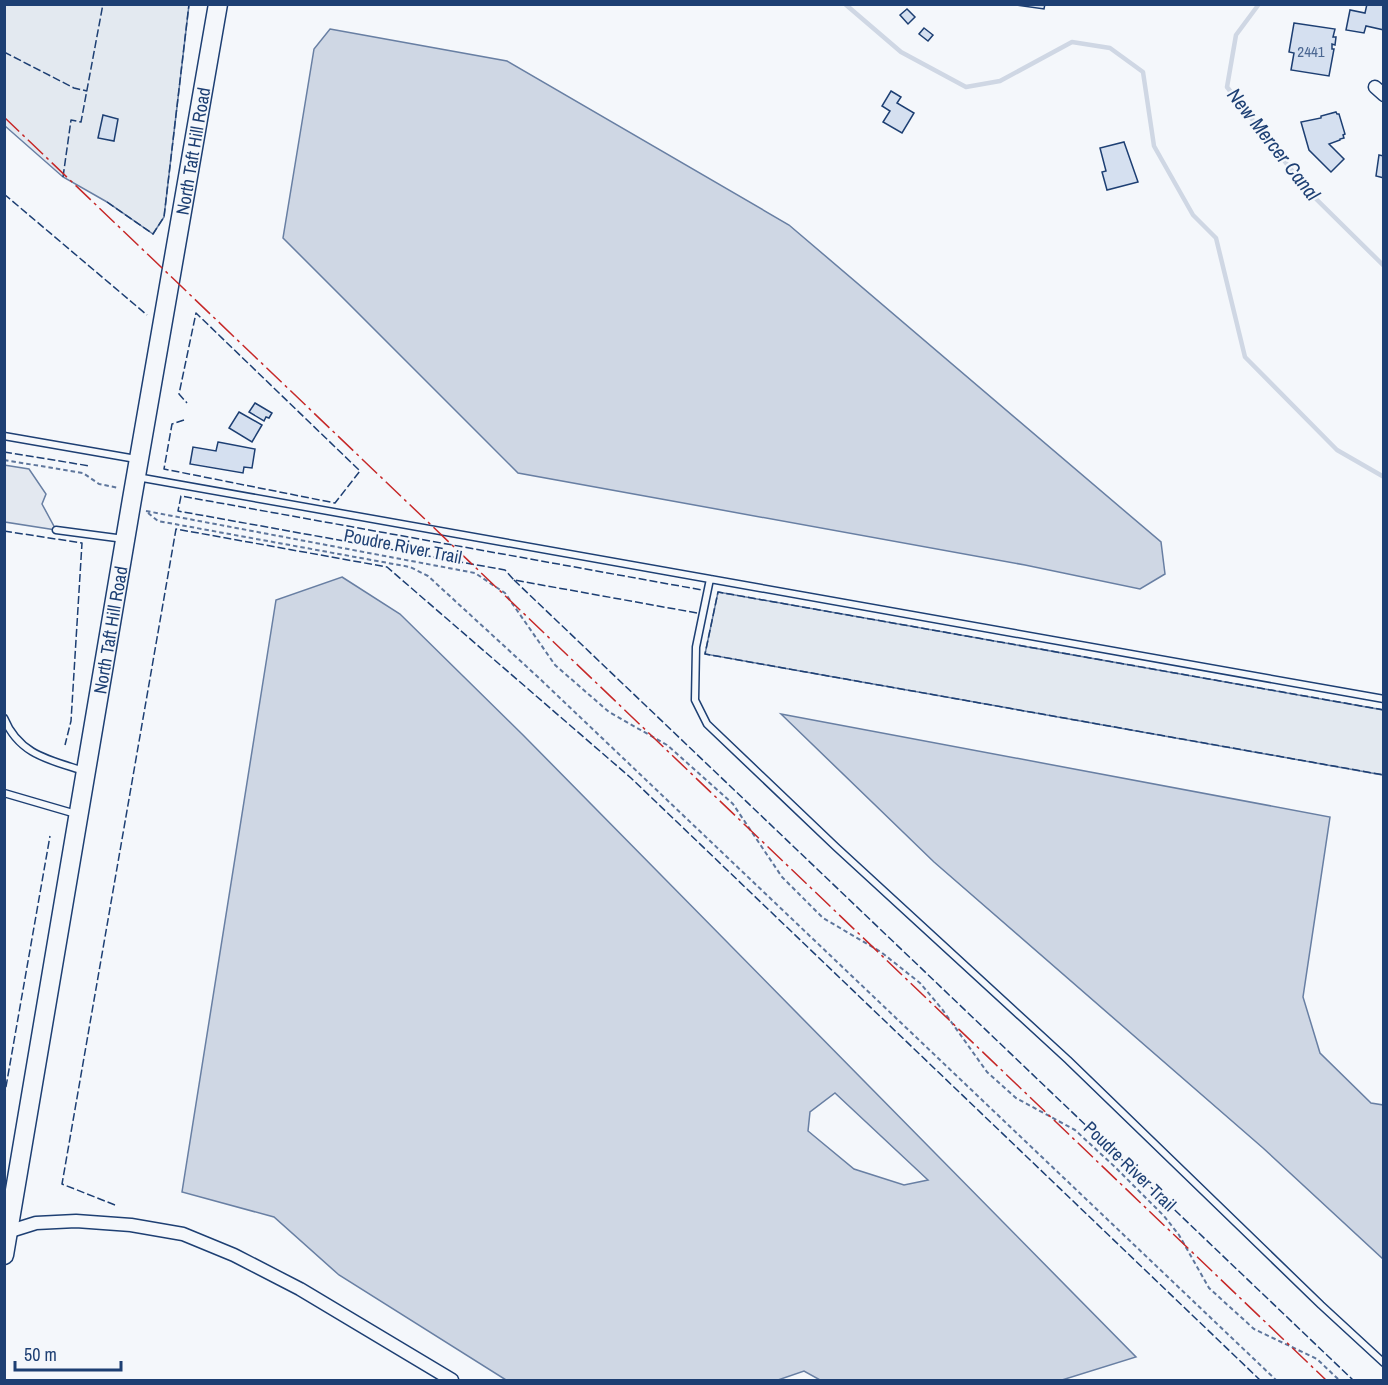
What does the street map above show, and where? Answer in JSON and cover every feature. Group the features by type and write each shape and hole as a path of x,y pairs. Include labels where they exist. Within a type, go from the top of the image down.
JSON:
{"main road":[{"name":"North Taft Hill Road","path":"4,1255 6,1232 218,4"}],"street":[{"path":"6,1232 36,1223 76,1221 131,1225 183,1234 234,1255 300,1289 452,1380"}],"lane":[{"path":"4,436 138,468 710,579 1383,699"},
{"path":"56,530 125,539"},
{"path":"710,579 696,647 695,700 706,724 1068,1060 1383,1363"},
{"path":"4,718 9,730 33,754 87,772"},
{"path":"4,793 79,814"}],"path":[{"path":"4,460 83,473 99,484 120,488 158,521 410,567 428,576 548,686 1276,1380"},
{"name":"Poudre River Trail","path":"147,512 475,573 505,593 555,665 609,712 667,745 733,804 782,877 823,918 881,951 921,983 942,1008 987,1072 1016,1098 1075,1130 1115,1167 1164,1216 1179,1235 1209,1288 1254,1329 1317,1359 1339,1380"}],"shaded area":[{"path":"5,5 189,5 164,217 153,234 107,202 63,177 5,126"},
{"path":"330,29 507,61 789,225 1161,542 1165,574 1140,589 1025,565 518,473 283,238 314,49"},
{"path":"4,465 29,469 46,494 42,504 56,530 5,522"},
{"path":"342,577 400,614 523,735 1136,1357 1062,1380 820,1380 804,1371 778,1380 506,1380 339,1275 274,1217 182,1192 276,600","holes":["835,1093 928,1180 904,1185 854,1169 808,1131 810,1112"]},
{"path":"718,592 1383,710 1383,775 705,654"},
{"path":"781,714 1330,817 1303,997 1320,1053 1371,1103 1383,1105 1383,1259 1263,1148 934,862"}],"building":[{"path":"1009,4 1045,4 1044,9"},
{"path":"1367,4 1384,4 1384,30 1366,26 1364,33 1346,30 1350,10 1365,13"},
{"path":"907,9 915,17 908,24 900,15"},
{"path":"1294,23 1335,29 1333,37 1336,37 1335,45 1332,44 1332,49 1334,49 1329,76 1291,70 1294,53 1289,52"},
{"path":"924,28 933,35 928,41 919,34"},
{"path":"891,91 901,97 897,103 914,113 902,133 883,122 890,111 882,106"},
{"path":"1336,112 1339,114 1345,134 1344,138 1329,144 1344,159 1331,172 1309,150 1301,122"},
{"path":"103,115 118,119 114,141 98,138"},
{"path":"1124,142 1138,182 1107,190 1102,172 1106,171 1100,148"},
{"path":"1379,155 1384,156 1384,178 1376,176"},
{"path":"255,403 272,413 269,418 266,417 264,421 249,412"},
{"path":"239,412 262,425 252,442 229,428"},
{"path":"218,442 255,449 252,468 244,467 243,473 190,464 193,447 216,451"}],"waterway":[{"path":"845,4 901,52 966,87 1000,81 1072,42 1110,48 1143,72 1154,146 1193,215 1216,238 1245,357 1337,450 1384,477"},
{"name":"New Mercer Canal","path":"1259,4 1236,35 1227,87 1307,190 1384,266"}],"fence":[{"path":"63,177 71,120 81,122 103,4"},
{"path":"107,202 153,234 164,217 189,4"},
{"path":"4,52 74,88 87,91"},
{"path":"4,194 147,315"},
{"path":"184,420 172,424 164,469 335,503 360,471 196,313 179,394 187,403"},
{"path":"4,452 90,466"},
{"path":"697,613 514,580 505,570 178,511 181,496 702,590"},
{"path":"115,1205 62,1184 176,529 387,567 631,778 1260,1380"},
{"path":"4,531 82,543 71,721 65,745"},
{"path":"514,580 1353,1380"},
{"path":"1384,710 718,592 705,654 1384,775"},
{"path":"4,1098 50,836"}],"power":[{"path":"4,117 1326,1380"}]}
